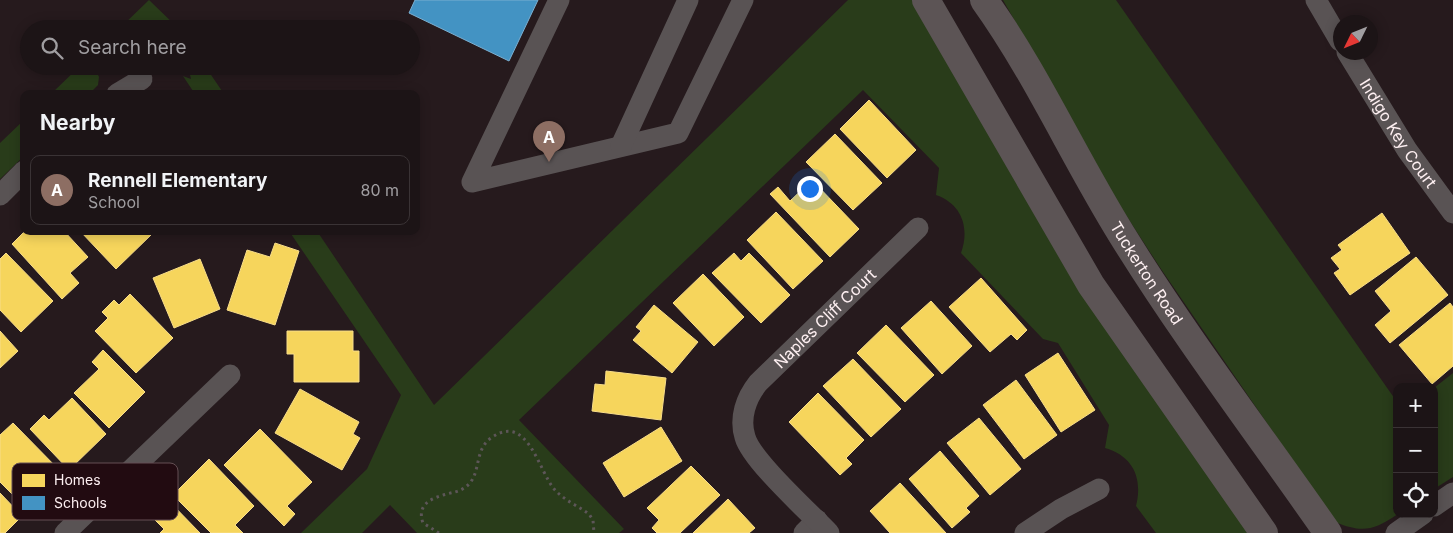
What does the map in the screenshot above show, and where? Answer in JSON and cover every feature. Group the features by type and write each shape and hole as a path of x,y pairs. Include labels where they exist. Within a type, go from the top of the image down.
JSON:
{"main road":[{"path":"926,0 1091,285 1264,533"},
{"name":"Tuckerton Road","path":"984,0 1010,36 1090,182 1155,287 1328,533"}],"street":[{"path":"560,0 472,182 678,133 743,0"},
{"path":"621,146 688,0"},
{"path":"1316,0 1333,29"},
{"name":"Indigo Key Court","path":"1352,60 1408,150 1453,213"},
{"path":"124,90 142,79"},
{"path":"0,195 20,176"},
{"name":"Naples Cliff Court","path":"817,529 757,458 745,438 742,416 751,392 758,383 918,228"},
{"path":"138,463 230,375"},
{"path":"1025,533 1061,509 1099,489"},
{"path":"1438,503 1453,493"},
{"path":"1396,533 1417,518"},
{"path":"65,533 79,520"}],"path":[{"path":"439,533 423,523 421,512 423,507 432,498 464,489 470,483 483,448 492,437 505,432 513,432 526,440 538,458 553,488 589,514 593,520 594,533"}],"green space":[{"path":"149,0 170,20 128,20"},
{"path":"848,0 913,0 1249,533 1156,533 1136,506 1138,486 1134,469 1123,456 1105,448 1109,425 1058,343 1043,339 961,253 965,235 962,218 952,204 936,195 939,168 863,90 519,420 624,529 619,533 417,533 390,505 362,533 301,533 367,469 401,395 292,235 320,235 434,405"},
{"path":"1003,0 1116,0 1393,396 1393,517 1374,527 1360,529 1335,522 1161,269 1120,206"},
{"path":"71,75 98,75 99,77 98,85 93,90 55,90"},
{"path":"190,75 211,75 221,90 192,90 183,76 191,79"},
{"path":"20,124 20,160 0,179 0,143"},
{"path":"1453,373 1453,477 1438,486 1438,428 1438,385"}],"building: Homes":[{"path":"869,100 916,150 887,178 840,129"},
{"path":"835,134 882,183 853,210 806,162"},
{"path":"812,180 859,229 830,257 770,194 778,187 790,201"},
{"path":"776,212 823,261 793,289 747,240"},
{"path":"1382,213 1410,253 1350,295 1334,273 1340,269 1331,258 1342,250 1338,245"},
{"path":"21,235 68,235 88,257 70,273 79,283 62,299 12,244"},
{"path":"84,235 151,235 116,269"},
{"path":"275,243 299,251 275,325 227,310 247,250 270,257"},
{"path":"6,253 53,301 21,332 0,310 0,259"},
{"path":"734,253 741,261 749,253 790,295 761,323 712,273"},
{"path":"1416,257 1448,295 1390,343 1375,325 1391,311 1375,291"},
{"path":"200,259 220,309 174,328 153,278"},
{"path":"703,274 744,317 714,346 673,303"},
{"path":"981,278 1027,330 1017,340 1011,334 990,352 949,307"},
{"path":"130,294 173,338 136,373 95,331 108,318 102,312 114,300 119,305"},
{"path":"931,301 972,346 942,374 901,328"},
{"path":"1450,303 1453,307 1453,366 1433,383 1399,345"},
{"path":"654,305 698,342 672,373 633,340 641,331 636,327"},
{"path":"886,325 934,375 905,402 857,353"},
{"path":"0,331 18,351 0,368"},
{"path":"287,331 353,331 353,351 359,351 359,382 294,382 294,354 287,354"},
{"path":"103,350 145,392 109,428 74,393 99,369 92,362"},
{"path":"1058,353 1095,410 1061,432 1025,375"},
{"path":"853,359 901,409 871,437 823,386"},
{"path":"606,371 666,378 661,420 592,411 595,384 605,385"},
{"path":"1016,380 1057,435 1024,459 983,405"},
{"path":"300,389 359,422 353,434 360,438 342,470 275,433"},
{"path":"818,393 864,440 846,458 852,464 840,475 789,422"},
{"path":"72,398 106,434 76,463 62,463 30,429 44,415 49,420"},
{"path":"979,418 1021,469 990,495 947,443"},
{"path":"13,423 52,463 12,463 12,494 0,482 0,435"},
{"path":"661,427 682,461 624,497 603,463"},
{"path":"260,429 312,482 287,506 295,514 284,526 224,465"},
{"path":"940,451 979,496 966,508 970,512 952,528 909,479"},
{"path":"209,459 254,506 235,525 243,533 211,533 178,500 178,490"},
{"path":"691,466 720,495 680,533 657,533 652,528 659,520 647,508"},
{"path":"900,483 946,533 890,533 870,511"},
{"path":"0,493 12,506 12,520 18,520 5,533 0,533"},
{"path":"728,499 755,528 749,533 693,533"},
{"path":"178,510 200,533 160,533 164,529 155,520 178,520"}],"building: Schools":[{"path":"415,0 538,0 509,61 409,13"}],"place":[{"name":"Rennell Elementary","path":"549,162"}]}
